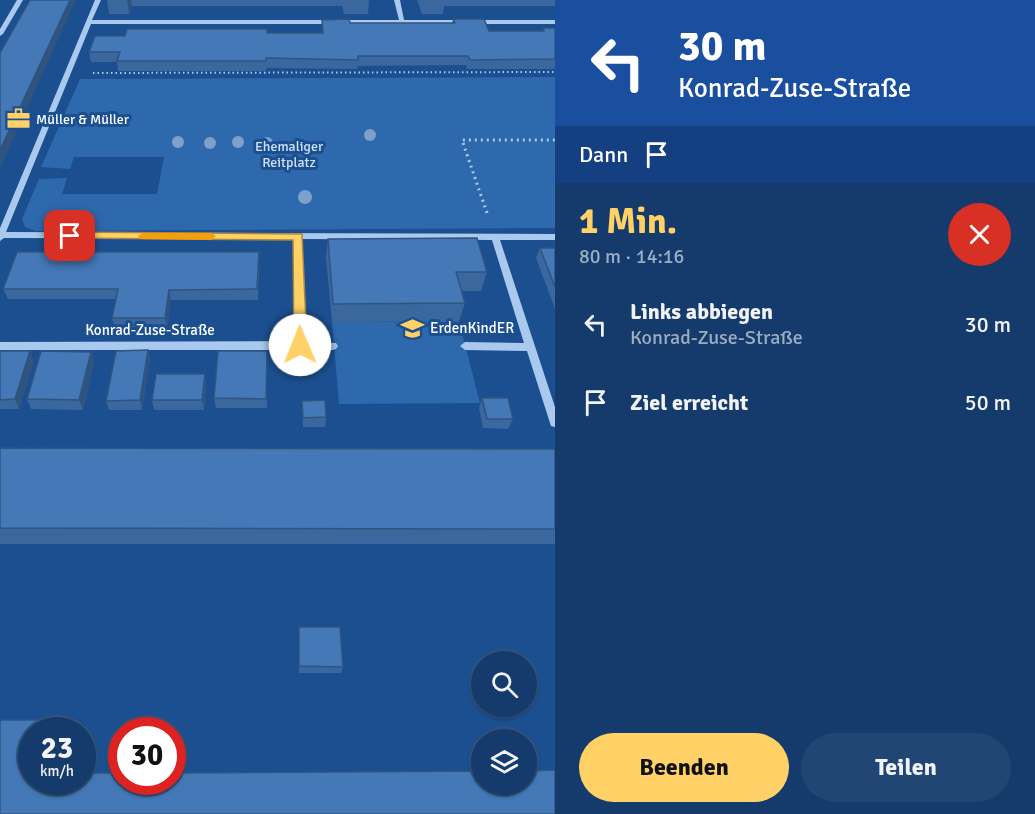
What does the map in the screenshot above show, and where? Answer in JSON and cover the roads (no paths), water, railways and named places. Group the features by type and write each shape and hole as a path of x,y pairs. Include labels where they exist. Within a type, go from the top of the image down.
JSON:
{"street":[{"path":"1,31 20,0"},
{"path":"98,0 1,237 555,237"},
{"path":"397,0 402,22"},
{"path":"89,22 555,22"},
{"path":"298,237 300,345"},
{"path":"495,237 555,423"},
{"name":"Konrad-Zuse-Straße","path":"0,346 333,346"},
{"path":"465,346 530,347"}],"place":[{"name":"Müller & Müller","path":"18,119"},
{"name":"ErdenKindER","path":"412,328"}],"park label":[{"name":"Ehemaliger Reitplatz","path":"289,154"}]}
